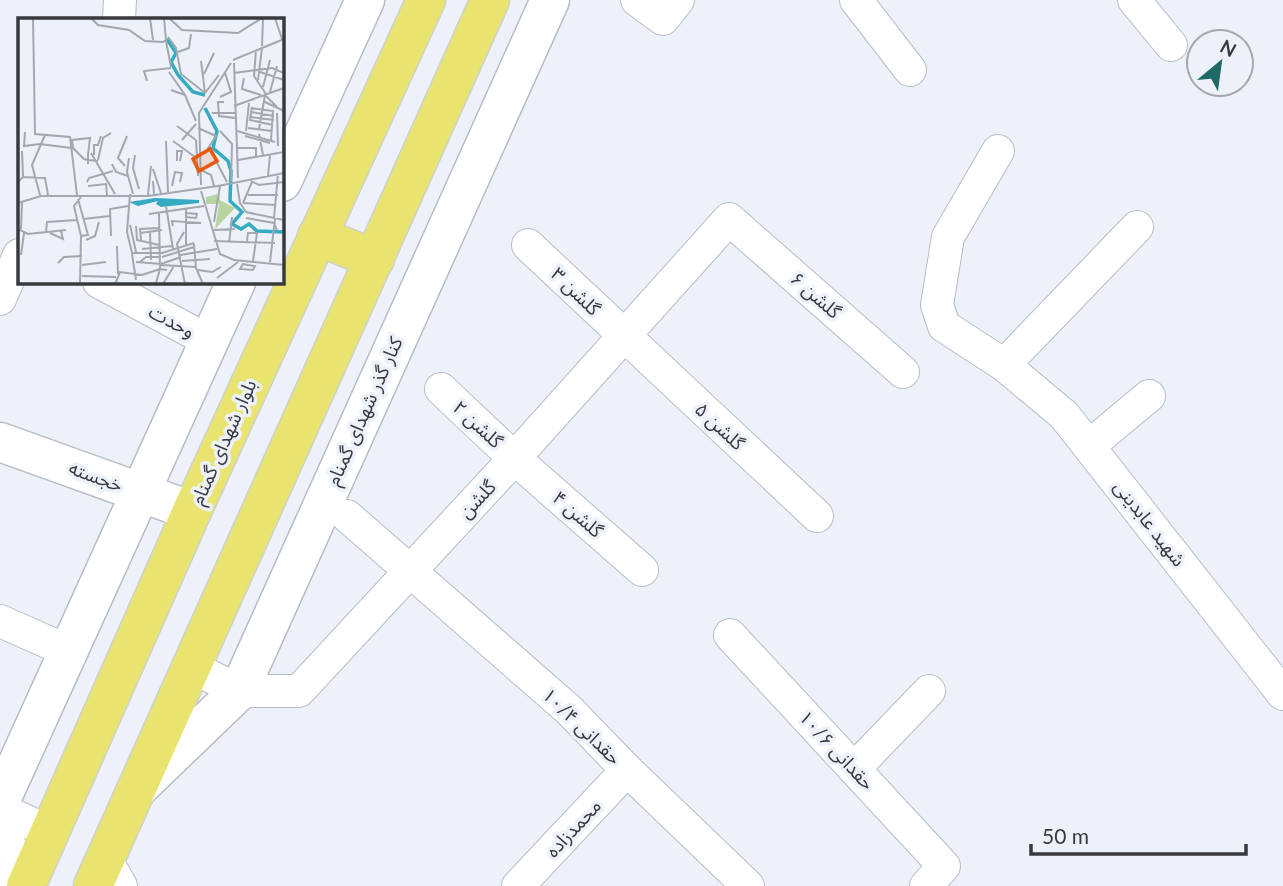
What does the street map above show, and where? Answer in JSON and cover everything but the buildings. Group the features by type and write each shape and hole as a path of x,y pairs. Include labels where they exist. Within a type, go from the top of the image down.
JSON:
{"highway":[{"name":"بلوار شهدای گمنام","path":"26,886 192,511 426,0"},
{"path":"106,877 135,792 190,666 490,0"},
{"path":"317,236 375,259"}],"street":[{"path":"119,18 120,0"},
{"path":"284,178 365,0"},
{"name":"کنار گذر شهدای گمنام","path":"135,792 239,691 550,0"},
{"path":"637,0 663,19 678,0"},
{"path":"1134,0 1171,45"},
{"path":"867,3 910,70"},
{"name":"شهید عابدینی","path":"998,151 948,237 937,305 944,326 1003,365 1064,415 1282,701"},
{"name":"گلشن","path":"190,666 239,691 299,691 729,219"},
{"name":"گلشن ۶","path":"729,219 903,372"},
{"path":"1003,365 1137,227"},
{"name":"گلشن ۳","path":"528,245 623,336"},
{"path":"0,299 12,255"},
{"name":"وحدت","path":"103,284 209,341"},
{"path":"0,802 235,284"},
{"name":"گلشن ۵","path":"623,336 817,516"},
{"name":"گلشن ۲","path":"441,389 514,458"},
{"path":"1089,446 1149,396"},
{"name":"خجسته","path":"0,442 192,511"},
{"name":"گلشن ۴","path":"514,458 642,570"},
{"name":"حقدانی ۱۰/۴","path":"346,516 569,710 627,770 748,886"},
{"path":"0,621 68,651"},
{"name":"حقدانی ۱۰/۶","path":"730,635 854,769 935,876"},
{"path":"854,769 929,691"},
{"name":"محمدزاده","path":"518,886 627,770"},
{"path":"0,809 50,832"},
{"path":"0,818 16,886"}]}
